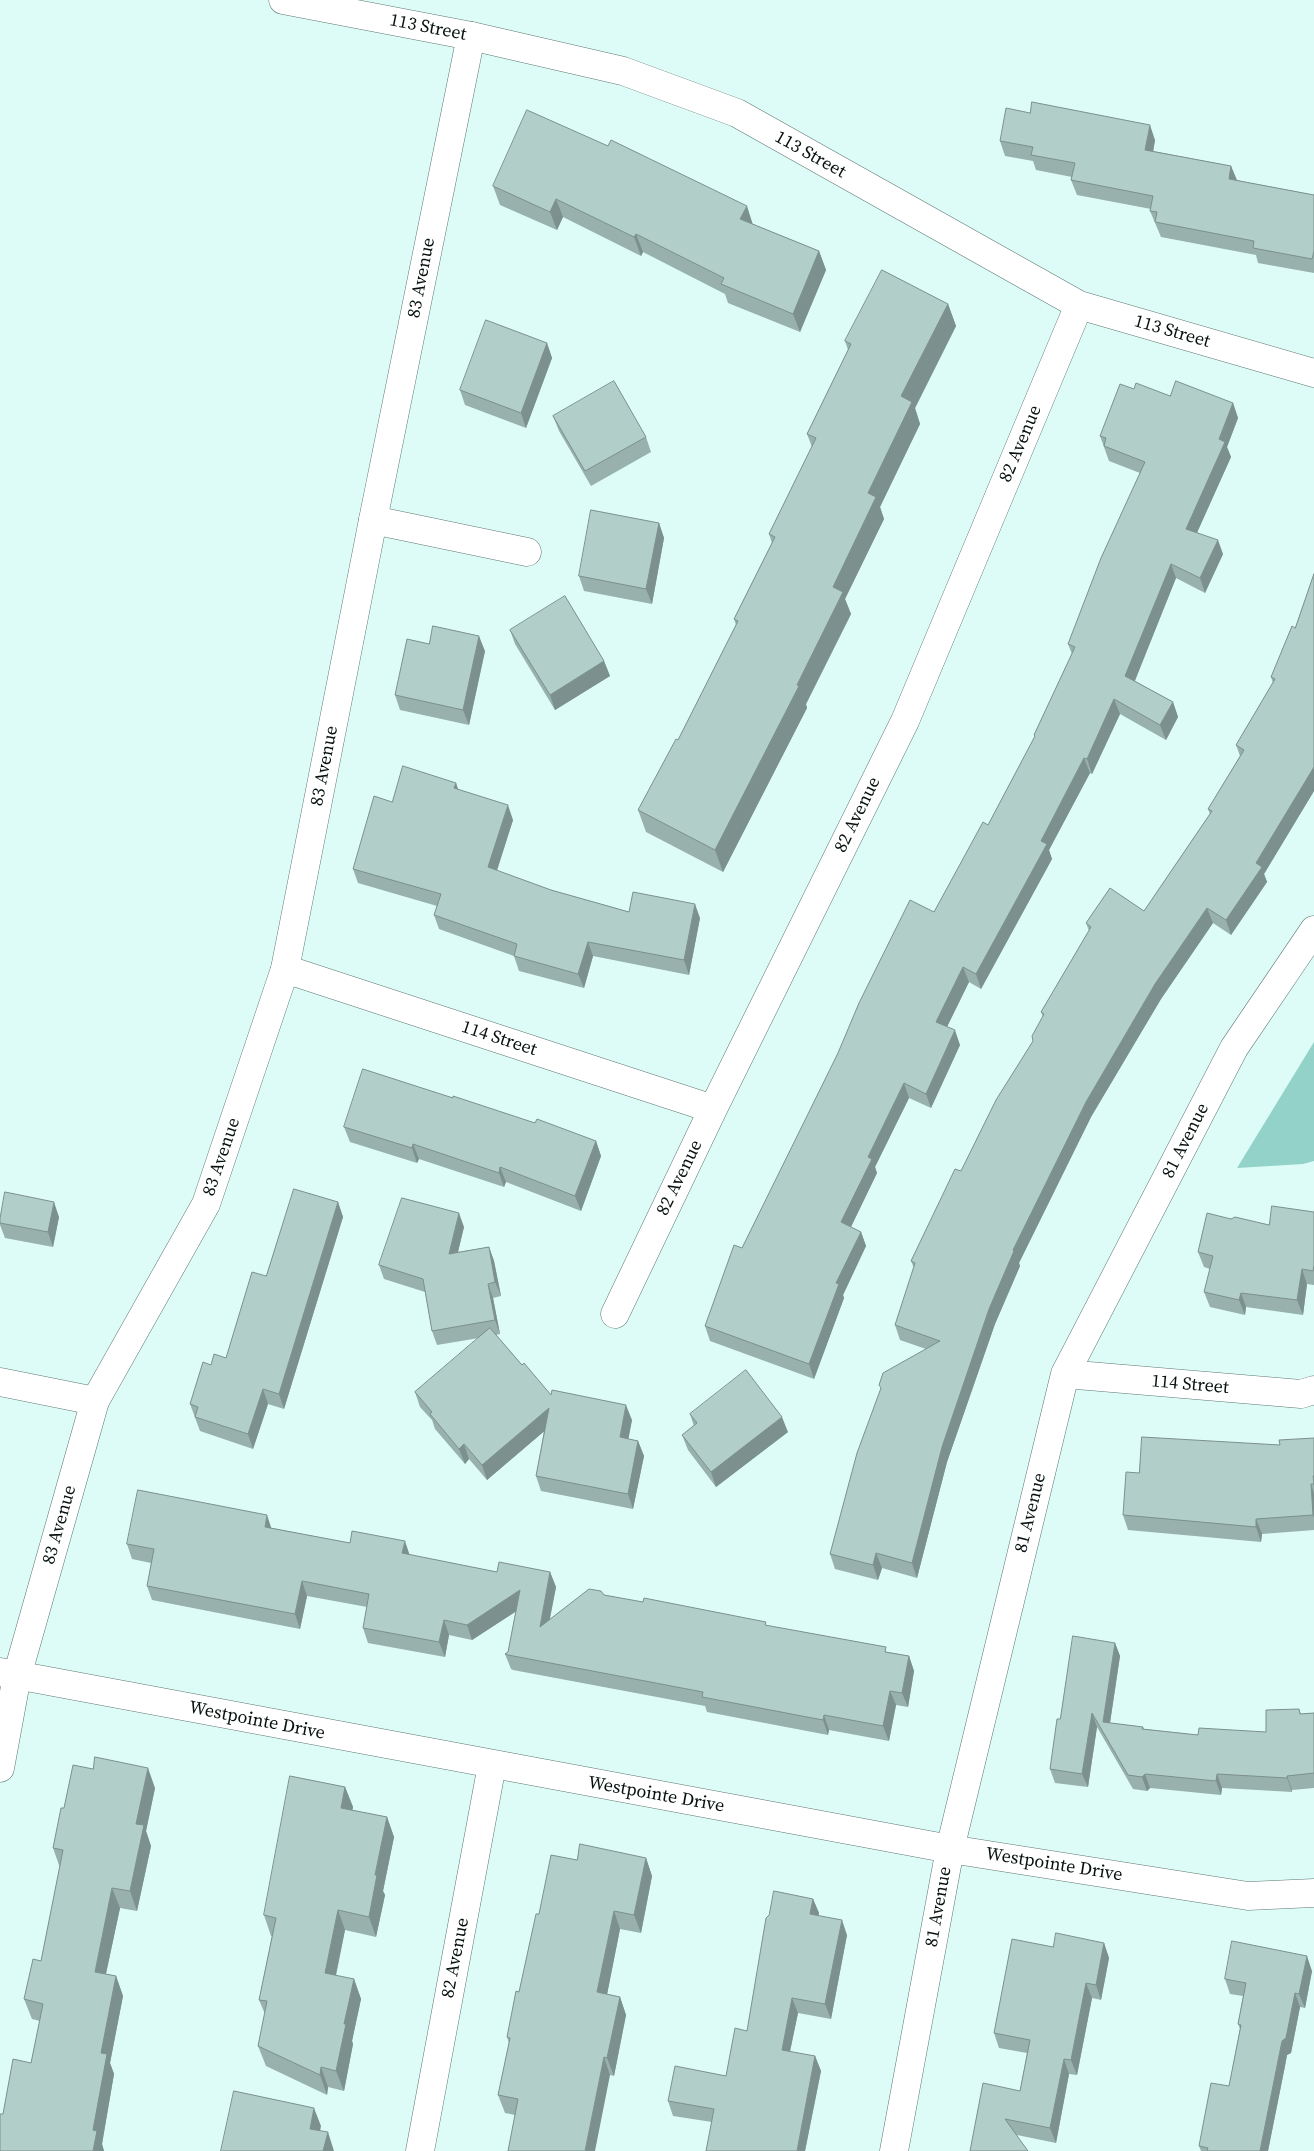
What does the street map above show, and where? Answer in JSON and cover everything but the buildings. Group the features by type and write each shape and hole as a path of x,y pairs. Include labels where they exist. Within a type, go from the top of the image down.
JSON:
{"street":[{"name":"113 Street","path":"283,0 471,36 623,71 737,113 1079,305 1314,373"},
{"name":"83 Avenue","path":"0,1768 9,1674 94,1402 206,1204 286,969 373,520 471,36"},
{"name":"82 Avenue","path":"615,1314 713,1109 905,721 1079,305"},
{"path":"373,520 527,552"},
{"name":"81 Avenue","path":"894,2151 950,1849 1065,1374 1234,1048 1314,930"},
{"name":"114 Street","path":"286,969 713,1109"},
{"name":"114 Street","path":"1065,1374 1301,1394 1314,1390"},
{"path":"0,1382 94,1402"},
{"name":"Westpointe Drive","path":"9,1674 950,1849 1248,1896 1314,1893"},
{"name":"82 Avenue","path":"420,2151 492,1765"}],"green space":[{"path":"1314,1042 1314,1161 1303,1164 1237,1168"}]}
